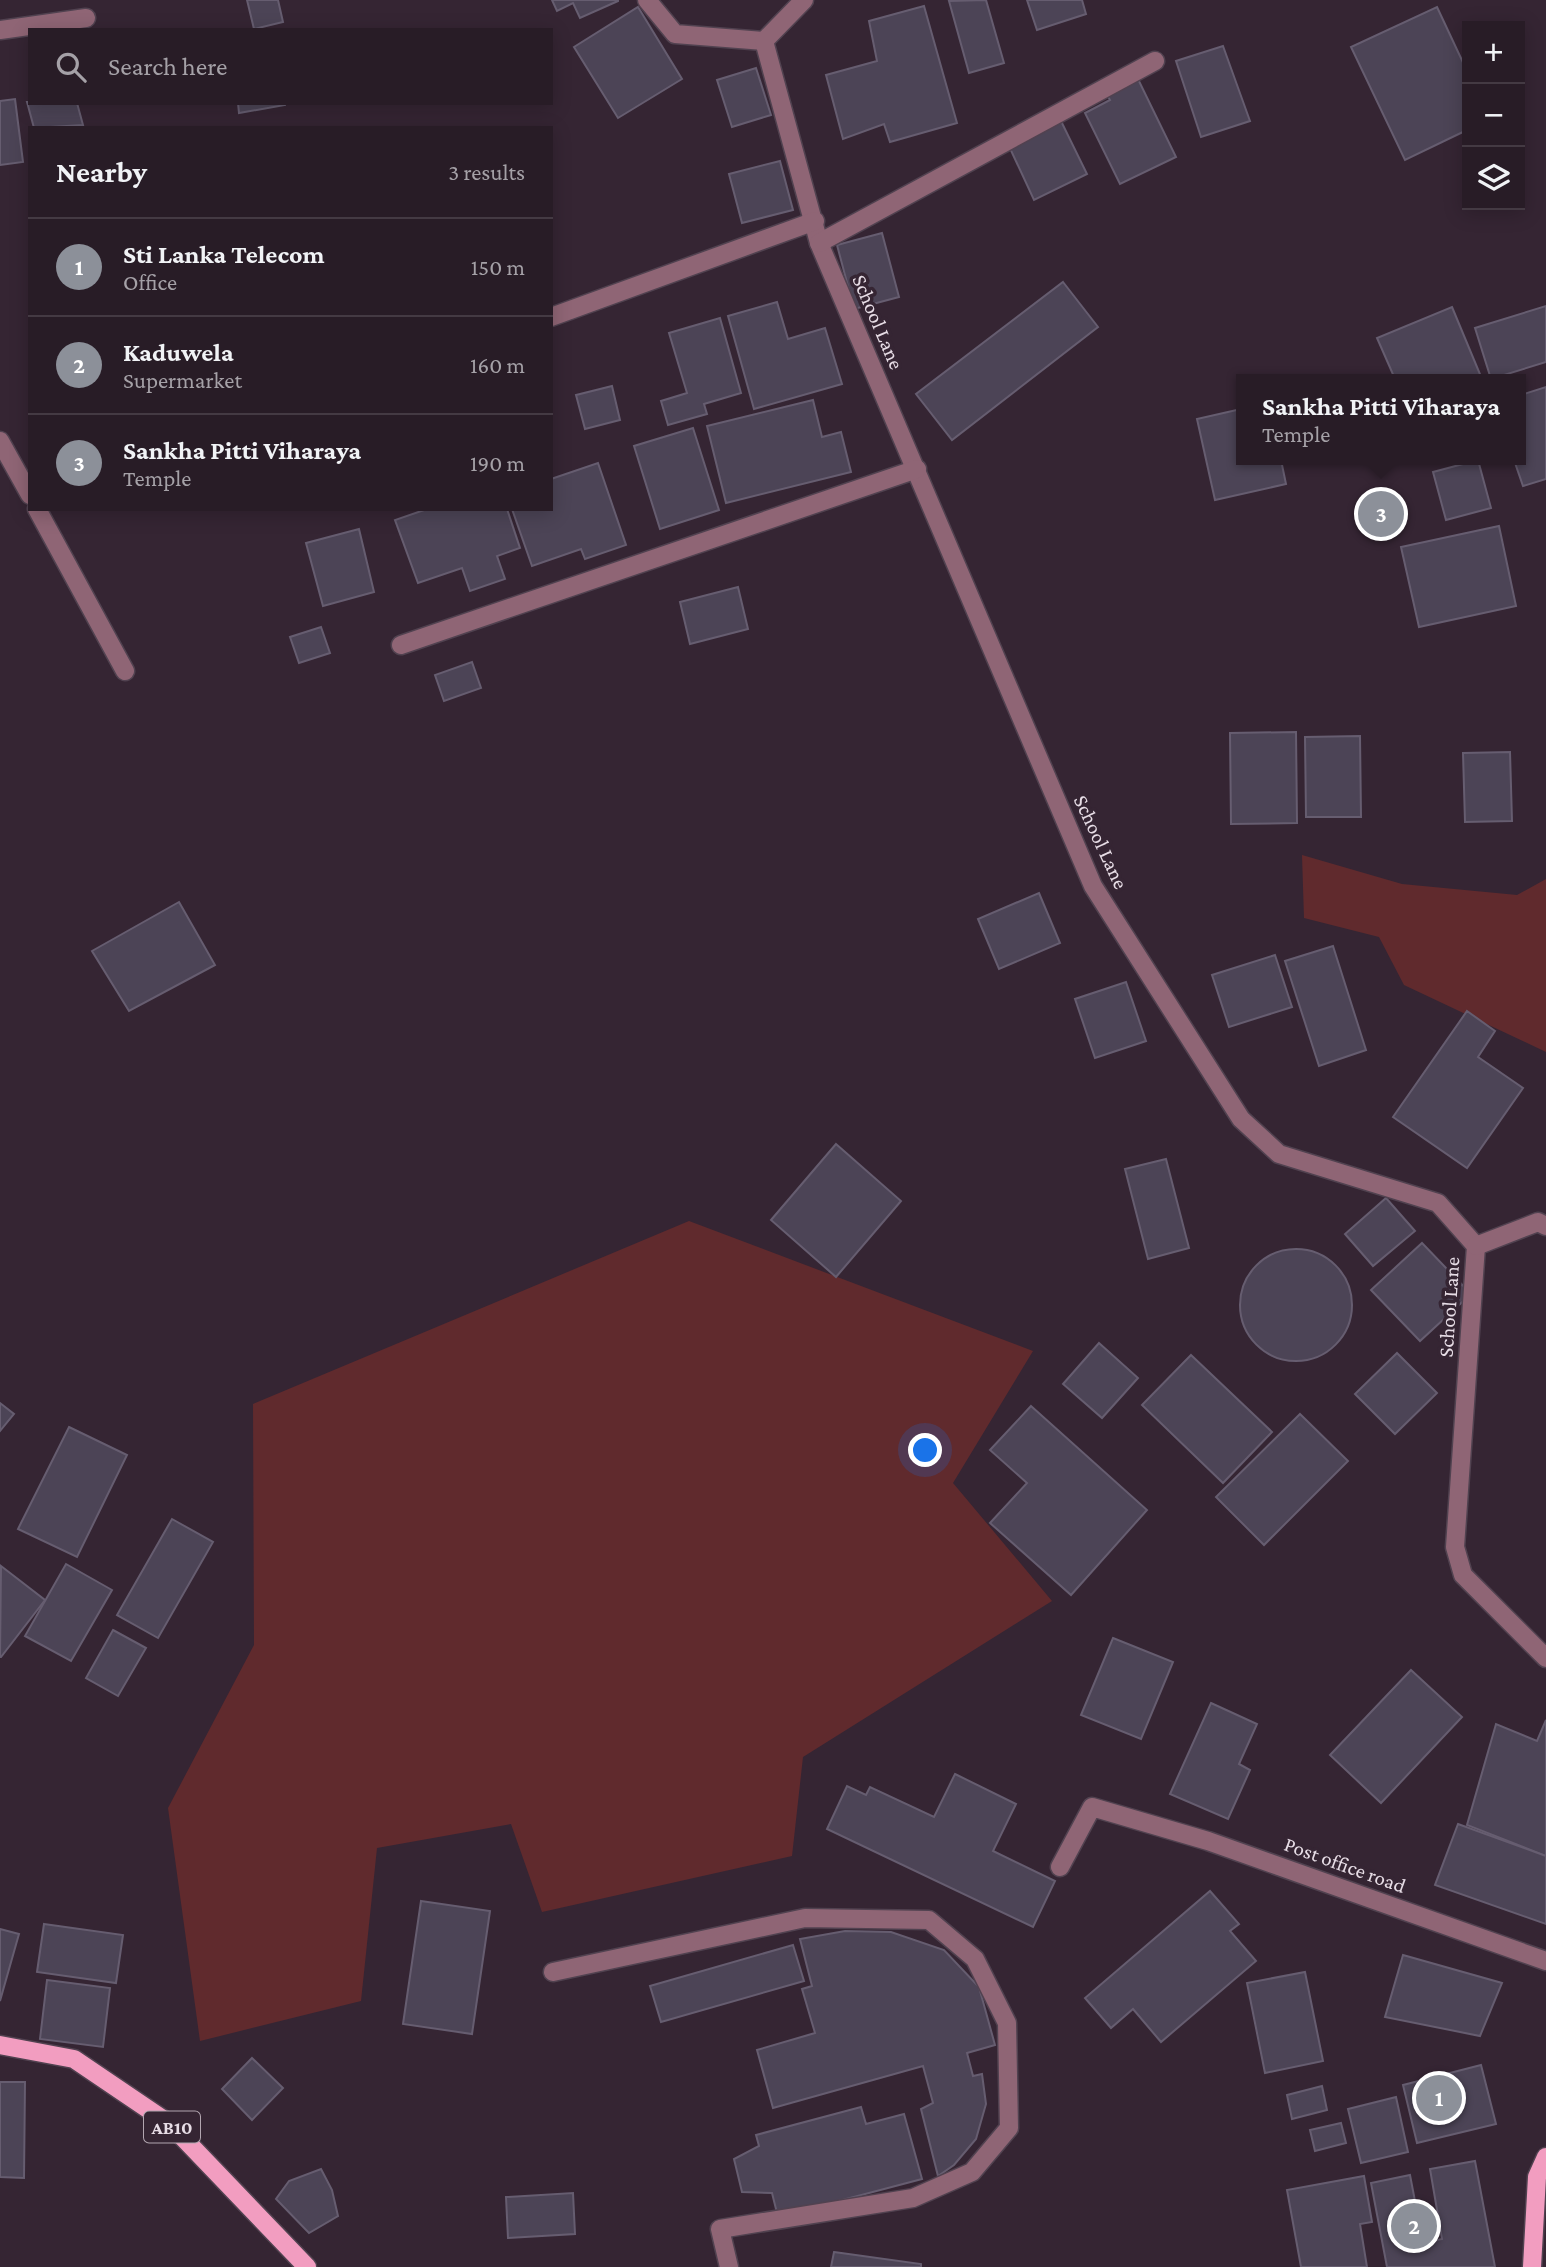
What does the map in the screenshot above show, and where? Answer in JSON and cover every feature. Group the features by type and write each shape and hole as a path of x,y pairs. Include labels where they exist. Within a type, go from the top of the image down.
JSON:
{"main road":[{"name":"AB10","path":"0,2045 74,2059 170,2124 307,2267"},
{"path":"1532,2267 1537,2177 1546,2157"}],"street":[{"path":"646,0 675,34 764,41 804,0"},
{"path":"0,30 86,18"},
{"name":"School Lane","path":"764,41 815,220 819,243 1093,886 1241,1119 1279,1154 1438,1203 1476,1246 1455,1548 1463,1575 1546,1658"},
{"path":"819,243 1155,61"},
{"path":"553,316 815,220"},
{"path":"0,441 28,491"},
{"path":"401,645 917,469"},
{"path":"38,511 125,671"},
{"path":"1476,1246 1538,1222 1546,1226"},
{"name":"Post office road","path":"1060,1867 1093,1807 1208,1841 1546,1961"},
{"path":"553,1972 805,1918 929,1920 975,1959 1007,2023 1009,2128 972,2172 913,2198 720,2229 729,2267"}],"shaded area":[{"path":"1302,855 1402,884 1517,895 1546,879 1546,1052 1404,985 1379,937 1304,918"},
{"path":"689,1221 1033,1351 953,1483 1052,1601 803,1757 792,1856 542,1912 511,1824 377,1848 361,2001 200,2041 168,1808 254,1645 253,1404"}],"building":[{"path":"247,0 278,0 283,22 254,28"},
{"path":"552,0 618,1 580,18 573,3 557,11"},
{"path":"986,0 1004,63 969,73 949,1"},
{"path":"1027,0 1082,0 1086,14 1037,30"},
{"path":"924,6 957,123 890,142 884,124 843,139 826,75 877,61 869,21"},
{"path":"638,7 682,79 618,118 574,47"},
{"path":"1437,7 1462,60 1462,132 1405,160 1351,47"},
{"path":"1223,46 1250,121 1201,137 1176,61"},
{"path":"756,68 771,115 732,127 717,80"},
{"path":"1136,75 1176,157 1120,184 1085,113 1110,100 1105,91"},
{"path":"15,99 23,162 0,165 0,101"},
{"path":"27,102 28,105 78,105 83,125 67,126 33,126"},
{"path":"238,105 285,105 239,113"},
{"path":"1060,119 1087,174 1034,200 1008,144"},
{"path":"780,161 793,210 742,223 729,174"},
{"path":"882,233 899,297 854,309 837,245"},
{"path":"1063,282 1098,327 952,440 916,394"},
{"path":"777,302 788,339 825,328 842,384 754,409 728,316"},
{"path":"1546,306 1546,362 1507,374 1489,374 1475,328"},
{"path":"1452,307 1480,374 1393,374 1377,338"},
{"path":"720,318 741,393 704,404 707,414 668,425 661,401 687,393 669,333"},
{"path":"612,386 620,420 585,429 576,395"},
{"path":"1546,387 1546,479 1523,486 1516,465 1526,465 1526,393"},
{"path":"813,400 822,437 841,432 851,472 726,503 707,426"},
{"path":"1236,410 1236,465 1282,465 1286,484 1215,500 1197,419"},
{"path":"693,428 719,510 660,529 634,446"},
{"path":"598,463 626,545 585,559 581,549 532,566 513,511 553,511 553,478"},
{"path":"1459,465 1479,465 1491,508 1446,520 1433,472"},
{"path":"421,511 508,511 520,548 497,556 505,579 470,591 462,568 418,583 395,520"},
{"path":"1499,526 1516,606 1419,627 1401,547"},
{"path":"359,529 374,592 323,606 306,543"},
{"path":"738,587 748,629 690,644 680,602"},
{"path":"321,627 330,653 299,663 290,637"},
{"path":"472,662 481,688 444,701 435,675"},
{"path":"1296,732 1297,823 1231,824 1230,733"},
{"path":"1360,736 1361,817 1306,817 1305,737"},
{"path":"1510,752 1512,821 1465,822 1463,753"},
{"path":"1039,893 1060,943 999,969 978,919"},
{"path":"179,902 215,965 129,1011 92,951"},
{"path":"1333,946 1366,1050 1319,1066 1285,961"},
{"path":"1275,955 1292,1007 1229,1027 1212,975"},
{"path":"1126,982 1146,1041 1095,1058 1075,999"},
{"path":"1467,1011 1495,1031 1478,1057 1523,1088 1467,1168 1393,1117"},
{"path":"836,1144 901,1201 836,1277 771,1220"},
{"path":"1166,1159 1189,1248 1148,1259 1125,1169"},
{"path":"1386,1198 1415,1231 1373,1266 1345,1234"},
{"path":"1422,1243 1471,1294 1420,1341 1371,1290"},
{"path":"1296,1249 1317,1253 1336,1265 1348,1284 1352,1305 1348,1326 1336,1345 1317,1357 1296,1361 1275,1357 1256,1345 1244,1326 1240,1305 1244,1284 1256,1265 1275,1253"},
{"path":"1099,1343 1138,1378 1102,1418 1063,1384"},
{"path":"1397,1353 1437,1393 1395,1434 1355,1394"},
{"path":"1191,1355 1272,1432 1223,1483 1142,1405"},
{"path":"0,1403 14,1414 0,1431"},
{"path":"1031,1406 1147,1510 1071,1595 990,1523 1027,1483 990,1450"},
{"path":"1300,1414 1348,1461 1264,1545 1216,1497"},
{"path":"69,1427 127,1455 77,1557 18,1529"},
{"path":"172,1519 213,1542 158,1638 117,1615"},
{"path":"66,1564 112,1590 71,1661 25,1636"},
{"path":"1,1566 45,1600 0,1657"},
{"path":"113,1630 146,1648 118,1696 86,1678"},
{"path":"1113,1638 1173,1662 1141,1739 1081,1715"},
{"path":"1411,1670 1462,1717 1381,1803 1330,1755"},
{"path":"1211,1703 1257,1724 1239,1764 1250,1770 1228,1819 1170,1794"},
{"path":"1546,1720 1546,1856 1467,1825 1496,1724 1537,1741"},
{"path":"955,1774 1016,1804 993,1851 1055,1881 1033,1927 827,1829 847,1786 866,1795 870,1787 934,1817"},
{"path":"1458,1824 1546,1856 1546,1924 1435,1885"},
{"path":"1210,1891 1239,1924 1230,1931 1256,1961 1161,2042 1133,2009 1111,2028 1085,1998"},
{"path":"421,1901 490,1911 472,2034 403,2024"},
{"path":"44,1924 123,1935 116,1983 37,1972"},
{"path":"0,1929 19,1934 0,2001"},
{"path":"845,1931 891,1932 944,1950 979,1987 995,2045 967,2053 973,2076 982,2074 986,2104 976,2139 954,2165 938,2176 921,2109 933,2103 923,2066 773,2108 757,2050 815,2033 802,1989 812,1986 800,1939"},
{"path":"793,1945 804,1981 661,2022 650,1986"},
{"path":"1403,1955 1502,1983 1480,2036 1385,2017"},
{"path":"1305,1972 1323,2061 1265,2073 1247,1983"},
{"path":"47,1980 110,1988 103,2047 40,2039"},
{"path":"252,2058 283,2088 252,2120 222,2089"},
{"path":"1481,2065 1496,2124 1417,2143 1403,2085"},
{"path":"0,2082 25,2082 24,2178 0,2177"},
{"path":"1322,2086 1327,2110 1292,2119 1287,2095"},
{"path":"1396,2097 1408,2152 1361,2163 1348,2109"},
{"path":"861,2107 866,2124 904,2114 922,2179 778,2217 772,2193 742,2192 734,2159 759,2146 756,2135"},
{"path":"1341,2123 1346,2143 1315,2151 1310,2130"},
{"path":"1475,2161 1495,2267 1387,2267 1371,2183 1410,2175 1423,2243 1442,2239 1430,2169"},
{"path":"321,2169 332,2190 338,2216 309,2233 276,2199 289,2181"},
{"path":"1364,2176 1372,2222 1360,2224 1367,2267 1301,2267 1287,2190"},
{"path":"573,2193 575,2234 508,2238 506,2197"},
{"path":"834,2252 921,2264 921,2267 831,2267"}],"place":[{"name":"Sankha Pitti Viharaya","path":"1381,514"},
{"name":"Sti Lanka Telecom","path":"1439,2098"},
{"name":"Kaduwela","path":"1414,2226"}]}
